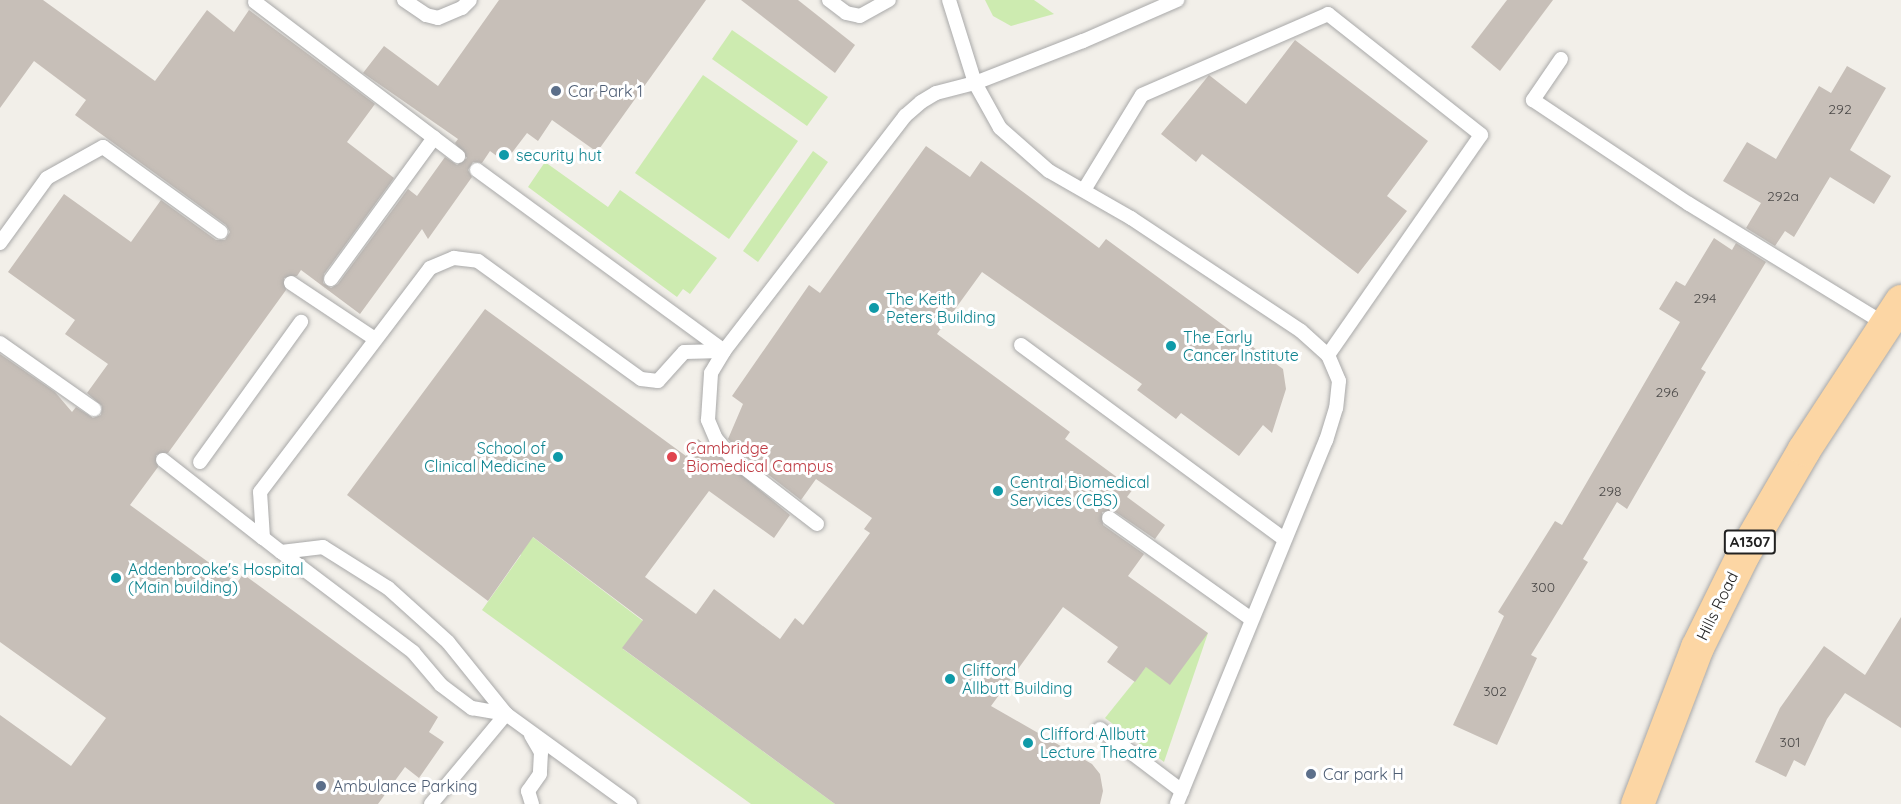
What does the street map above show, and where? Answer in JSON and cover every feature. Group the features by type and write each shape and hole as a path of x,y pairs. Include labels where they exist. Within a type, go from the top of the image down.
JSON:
{"main road":[{"name":"Hills Road","path":"1637,804 1697,647 1743,554 1804,449 1893,312"}],"lane":[{"path":"404,0 426,15 438,18 462,9 470,0"},
{"path":"829,0 846,13 860,16 889,0"},
{"path":"950,0 975,83 1000,128 1049,171 1084,190 1300,331 1328,355 1339,381 1336,408 1180,797 1100,729"},
{"path":"817,524 733,459 716,439 708,420 711,373 724,351 904,116 936,93 975,83 1177,0"},
{"path":"255,2 458,156"},
{"path":"1084,190 1142,95 1328,14 1481,135 1328,355"},
{"path":"1561,59 1533,100 1689,204 1893,312"},
{"path":"332,279 434,138"},
{"path":"0,243 48,178 103,147 221,232"},
{"path":"477,170 724,351"},
{"path":"263,538 260,492 430,268 454,258 478,261 641,379 658,381 684,352 724,351"},
{"path":"291,283 375,339"},
{"path":"200,462 301,322"},
{"path":"0,343 94,409"},
{"path":"1022,345 1284,539"},
{"path":"163,460 413,652 441,685 472,708 506,714"},
{"path":"1109,518 1251,619"},
{"path":"281,552 323,547 388,588 448,642 506,714 630,804"},
{"path":"430,804 506,714"},
{"path":"526,727 541,752 540,774 528,791 532,804"}],"green space":[{"path":"985,0 1034,0 1054,14 1011,26 993,16"},
{"path":"732,30 828,97 807,126 712,59"},
{"path":"703,75 798,141 729,239 635,173"},
{"path":"813,151 828,162 758,262 743,251"},
{"path":"545,162 608,207 620,190 717,258 690,294 683,289 677,297 528,187"},
{"path":"509,519 643,621 623,649 835,804 751,804 482,610 521,555"},
{"path":"1208,633 1164,762 1105,718 1146,667"}],"building":[{"path":"0,0 43,0 155,81 207,10 234,32 249,10 375,104 347,142 394,178 324,274 323,283 331,288 338,284 408,189 417,196 445,157 457,165 467,158 455,143 458,139 363,73 384,46 438,86 499,0 706,0 597,152 552,120 538,141 527,133 505,162 490,151 482,163 473,162 468,170 472,177 428,239 422,229 360,314 301,270 297,276 284,278 286,290 168,453 156,455 158,467 130,505 237,583 243,574 438,717 429,732 444,742 419,778 405,767 378,804 0,804 0,715 71,766 106,718 0,642 0,354 55,392 72,412 76,407 93,418 101,415 102,406 87,393 108,364 65,334 75,320 8,272 64,194 131,242 161,200 216,240 225,240 230,232 226,225 75,115 86,100 34,61 0,108"},
{"path":"741,0 798,0 855,45 835,73"},
{"path":"1507,0 1553,0 1500,71 1471,47"},
{"path":"1295,40 1428,141 1387,196 1407,211 1358,274 1202,154 1196,162 1161,134 1209,75 1246,104"},
{"path":"1847,66 1886,88 1850,150 1891,176 1874,204 1830,177 1794,237 1785,231 1775,246 1746,228 1761,203 1723,181 1747,142 1776,159 1819,86 1831,93"},
{"path":"926,146 970,177 981,161 1099,248 1106,239 1283,369 1286,389 1272,433 1263,425 1239,456 1181,413 1176,419 1137,390 1142,384 982,272 937,334 1070,432 1065,439 1133,489 1127,497 1165,525 1155,539 1114,511 1102,512 1103,525 1144,554 1128,576 1208,633 1170,685 1146,667 1135,682 1107,662 1118,647 1063,607 991,706 1092,764 1100,774 1103,791 1100,804 835,804 622,648 643,620 533,537 488,601 347,495 485,309 686,456 698,439 790,515 774,538 709,491 645,577 696,614 714,589 780,639 795,618 803,625 870,533 864,529 872,518 816,479 801,500 739,452 728,439 743,404 732,396 809,285 820,293"},
{"path":"1714,238 1732,250 1736,243 1766,262 1701,369 1706,372 1627,509 1617,502 1583,559 1588,562 1531,655 1537,658 1497,745 1453,725 1504,616 1498,612 1555,521 1562,525 1680,322 1659,309 1676,281 1685,286"},
{"path":"1901,617 1901,728 1845,693 1827,719 1805,766 1794,760 1786,777 1755,762 1780,708 1824,646 1865,675"}],"place":[{"name":"Car Park 1","path":"556,91"},
{"name":"security hut","path":"504,155"},
{"name":"The Keith Peters Building","path":"874,308"},
{"name":"The Early Cancer Institute","path":"1171,346"},
{"name":"School of Clinical Medicine","path":"558,457"},
{"name":"Cambridge Biomedical Campus","path":"672,457"},
{"name":"Central Biomedical Services (CBS)","path":"998,491"},
{"name":"Addenbrooke's Hospital (Main building)","path":"116,578"},
{"name":"Clifford Allbutt Building","path":"950,679"},
{"name":"Clifford Allbutt Lecture Theatre","path":"1028,743"},
{"name":"Car park H","path":"1311,774"},
{"name":"Ambulance Parking","path":"321,786"}]}
